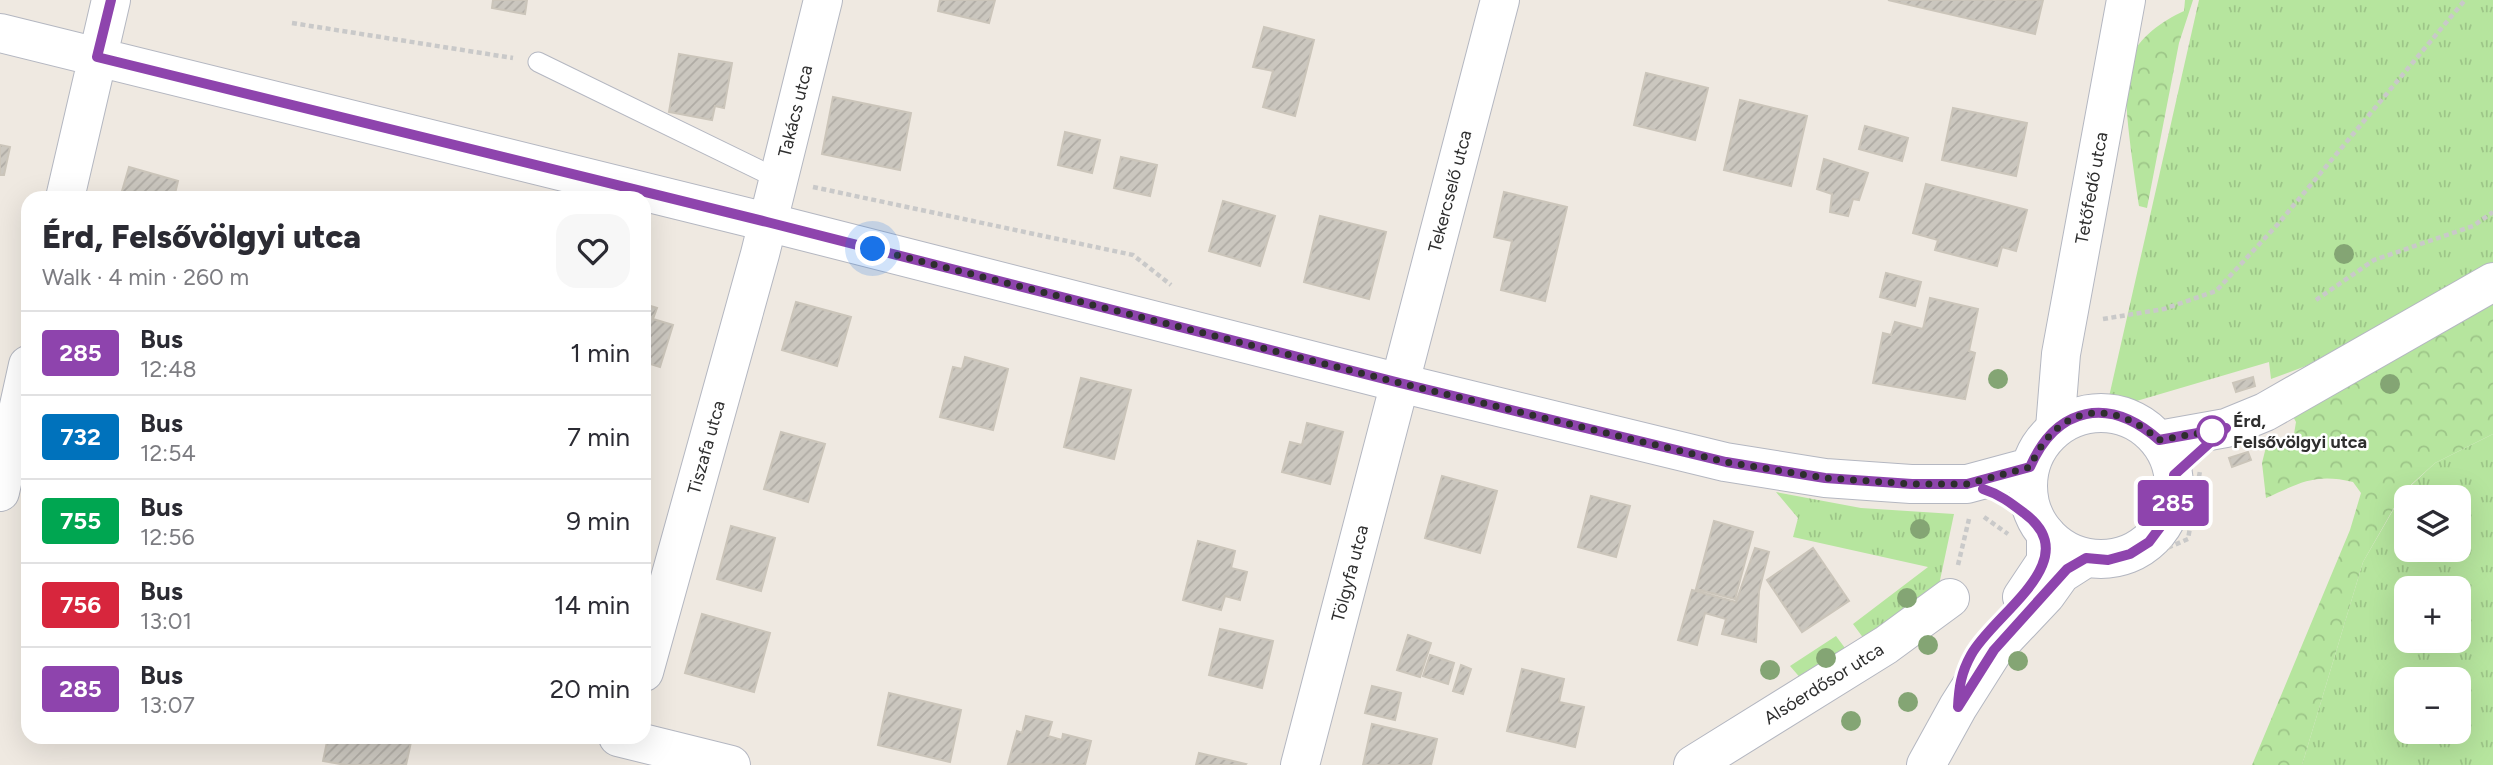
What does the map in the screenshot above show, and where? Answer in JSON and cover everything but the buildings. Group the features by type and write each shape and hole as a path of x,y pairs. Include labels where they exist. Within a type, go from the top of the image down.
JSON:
{"street":[{"path":"67,191 111,0"},
{"name":"Takács utca","path":"767,222 823,0"},
{"name":"Tekercselő utca","path":"1400,383 1500,0"},
{"name":"Tetőfedő utca","path":"2069,421 2068,407 2057,375 2126,0"},
{"path":"0,33 641,191"},
{"path":"651,193 1400,383 1726,462 1825,478 1969,496 1999,494 2042,528 2063,549 2101,564"},
{"name":"Tiszafa utca","path":"651,647 767,222"},
{"path":"2159,440 2226,428 2301,393 2493,282"},
{"name":"Tölgyfa utca","path":"1300,765 1400,383"},
{"path":"0,492 21,397"},
{"path":"1958,707 1959,679 1972,653 2025,593 2046,561 2042,528 2028,496 2030,467 2039,446 2069,421 2101,412 2121,415 2142,425 2188,468"},
{"path":"1926,765 1994,650 2046,595 2061,574 2130,554 2149,542 2170,514 2174,498 2188,468 2226,428"},
{"path":"1969,496 2030,467"},
{"name":"Alsóerdősor utca","path":"1693,765 1886,645 1950,598"},
{"path":"622,744 731,765"}],"lane":[{"path":"538,62 778,179"}],"path":[{"path":"2067,325 2164,309 2216,291 2278,224 2465,0"},
{"path":"292,23 538,62"},
{"path":"778,179 1133,255 1173,287"},
{"path":"2316,300 2374,260 2473,226 2493,212"},
{"path":"2101,564 2188,538 2188,468"},
{"path":"1950,598 1969,496"}],"green space":[{"path":"2185,0 2193,0 2179,43 2147,208 2139,206 2129,131 2126,72 2139,44 2160,25 2184,11"},
{"path":"2199,0 2493,0 2493,263 2306,366 2271,379 2269,362 2106,410"},
{"path":"2493,300 2493,434 2435,463 2411,485 2394,485 2394,508 2363,562 2302,765 2252,765 2350,530 2361,493 2353,482 2318,479 2298,484 2266,498 2262,463 2267,443 2294,434 2296,422 2291,413"},
{"path":"2493,434 2493,765 2302,765 2363,562 2394,509 2394,562 2471,562 2471,485 2412,485 2435,463"},
{"path":"1776,492 1861,508 1954,514 1939,585 1864,639 1853,624 1928,567 1793,537 1798,518"},
{"path":"1836,636 1845,648 1803,681 1790,666"}],"bus line":[{"name":"285","path":"111,0 97,57 641,191"},
{"name":"285","path":"651,193 1400,383 1726,462 1825,478 1912,484 1967,484 2014,473 2030,467 2039,446 2055,428 2084,414 2101,412 2121,415 2142,425 2159,440 2226,428 2174,475 2174,498 2170,514 2149,542 2130,554 2108,560 2086,558 2061,574 2046,595 1994,650 1958,707 1959,679 1972,653 2015,606 2046,561 2046,534 2037,523 1999,494 1983,489"}],"place":[{"name":"Érd, Felsővölgyi utca","path":"2212,431"}],"route":[{"path":"873,249 1700,456 1825,478 1912,484 1967,484 2014,473 2030,467 2039,446 2055,428 2084,414 2101,412 2121,415 2142,425 2159,440 2212,431"}]}
